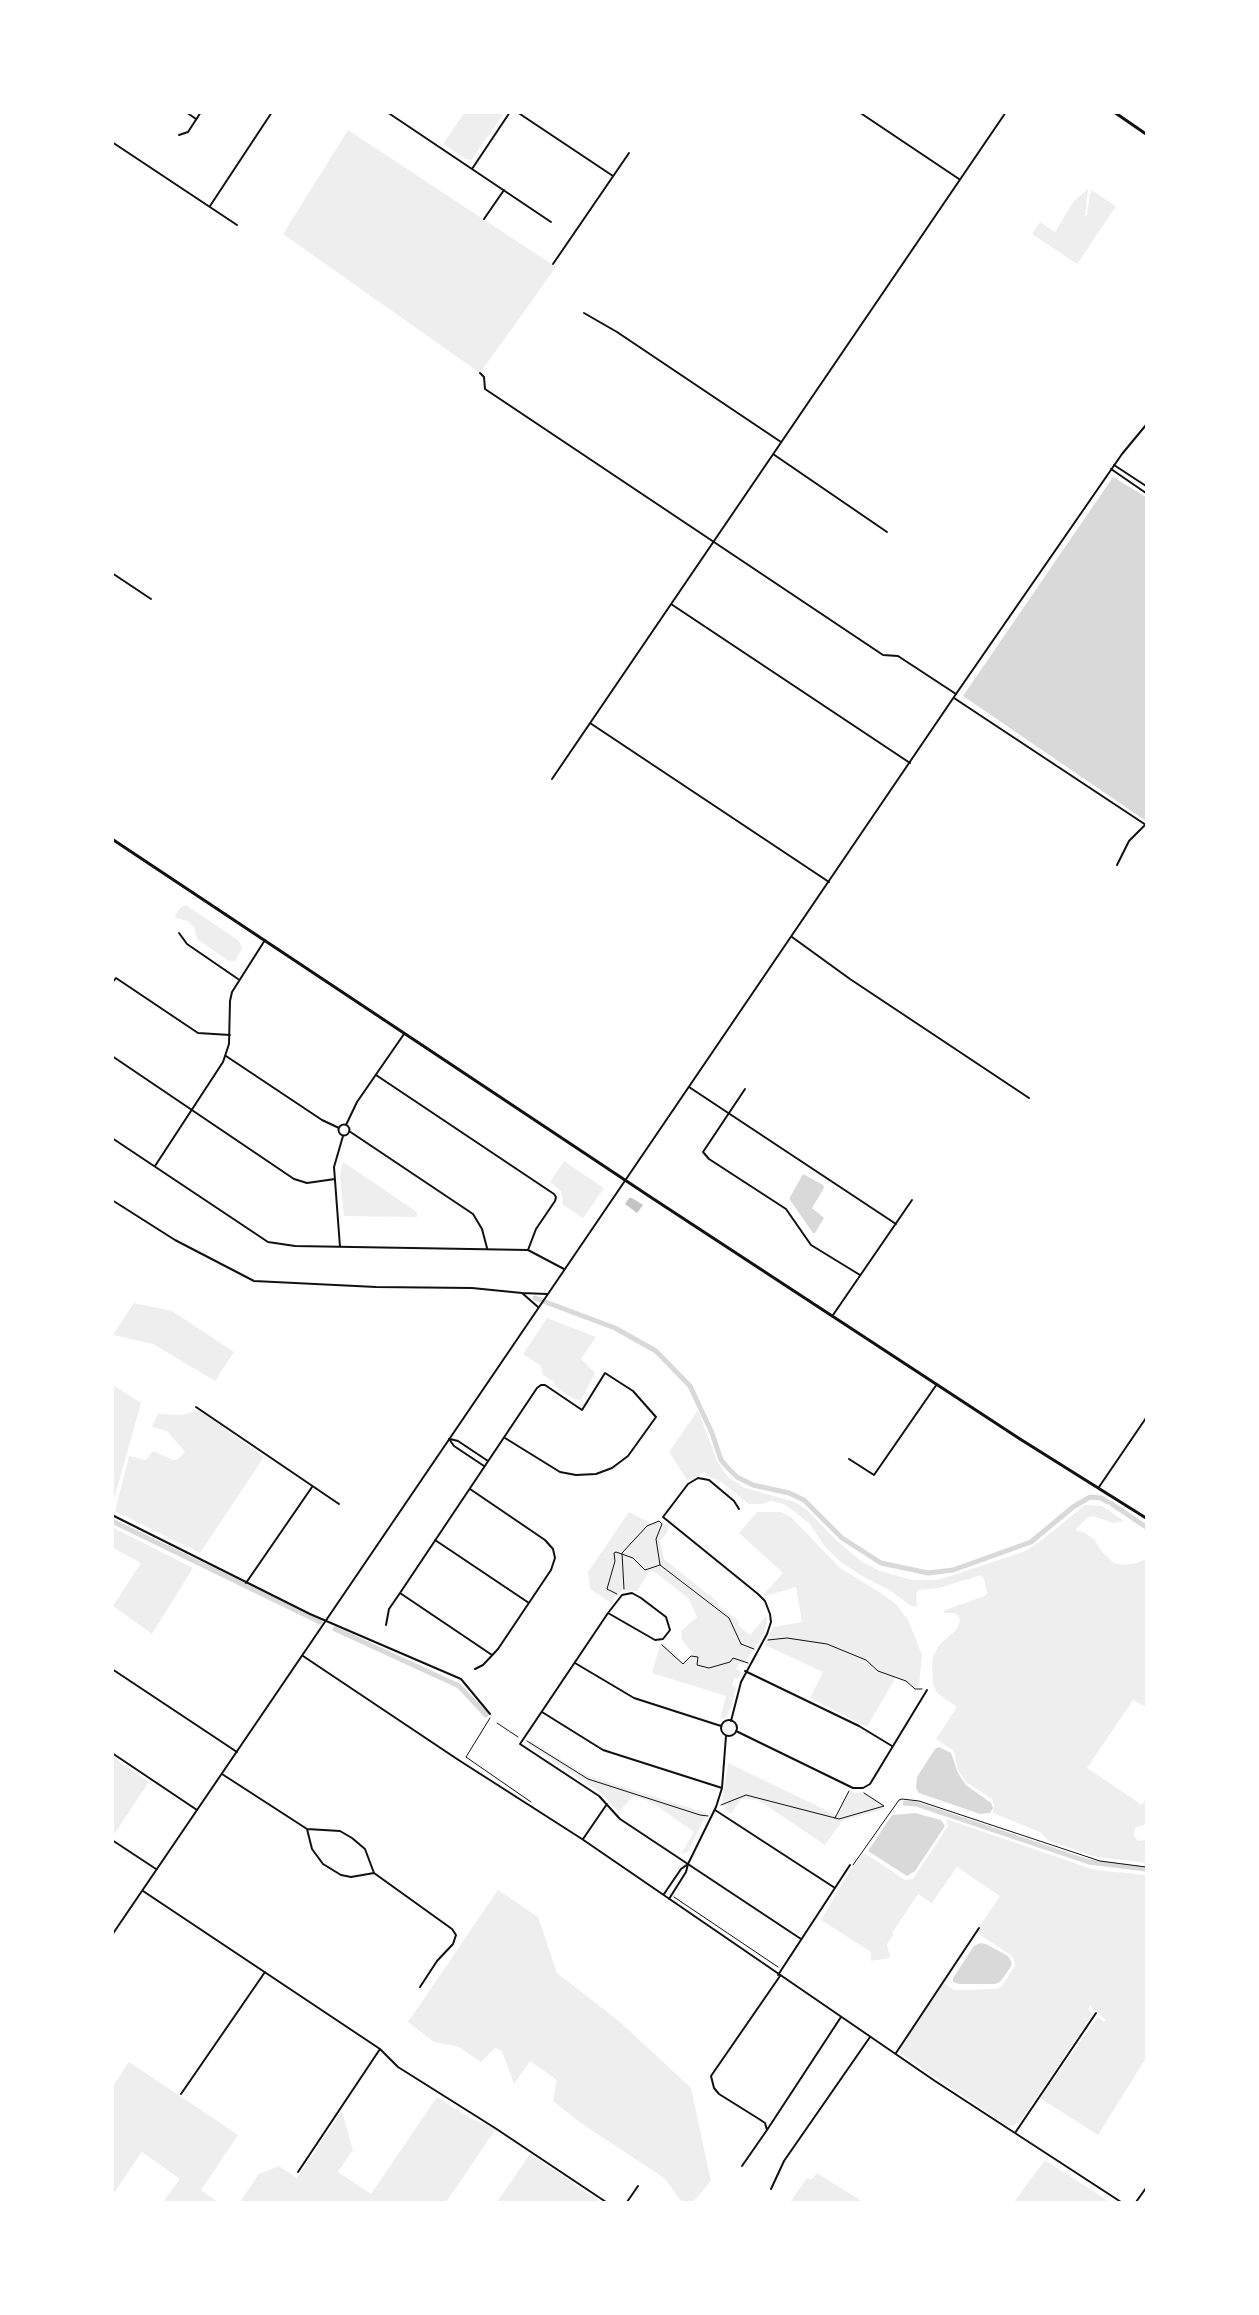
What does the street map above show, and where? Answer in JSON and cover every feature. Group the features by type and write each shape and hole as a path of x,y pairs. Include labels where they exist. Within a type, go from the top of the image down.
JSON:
{"main road":[{"path":"1114,112 1146,134"},
{"path":"112,839 937,1384 1146,1518"}],"street":[{"path":"186,112 196,120"},
{"path":"179,135 188,132 201,112"},
{"path":"210,206 272,112"},
{"path":"387,112 551,222"},
{"path":"472,169 510,112"},
{"path":"517,112 613,176"},
{"path":"859,112 960,180"},
{"path":"552,779 1006,112"},
{"path":"112,142 237,225"},
{"path":"553,264 629,153"},
{"path":"484,219 504,190"},
{"path":"584,313 781,442"},
{"path":"480,373 484,377 485,389 715,540 884,655 898,656 956,694"},
{"path":"112,1935 953,698 1114,465 1146,425"},
{"path":"773,454 887,532"},
{"path":"1114,465 1146,486"},
{"path":"1111,470 1146,492"},
{"path":"112,573 151,599"},
{"path":"671,604 910,763"},
{"path":"953,698 1146,825 1129,841 1117,865"},
{"path":"590,723 829,882"},
{"path":"179,933 187,944 238,979"},
{"path":"792,937 1029,1098"},
{"path":"155,1166 218,1072 226,1056 230,1035 230,1001 238,979 265,940"},
{"path":"112,983 116,978 198,1033 230,1035"},
{"path":"346,1125 357,1102 405,1033"},
{"path":"112,1056 294,1179 307,1182 335,1179"},
{"path":"226,1056 322,1120 339,1128"},
{"path":"376,1075 556,1197 536,1229 528,1250"},
{"path":"690,1086 896,1224"},
{"path":"745,1089 703,1152 709,1159 786,1209 811,1245 860,1275"},
{"path":"339,1128 341,1125 346,1125"},
{"path":"346,1125 350,1131 473,1214 482,1229 487,1248"},
{"path":"339,1128 343,1136"},
{"path":"340,1247 335,1179 336,1156 343,1136 350,1131"},
{"path":"112,1138 268,1242 282,1246 528,1250 564,1269"},
{"path":"112,1200 176,1240 254,1281 376,1287 472,1288 545,1295"},
{"path":"833,1314 912,1200"},
{"path":"522,1293 538,1307"},
{"path":"386,1625 389,1609 488,1461 541,1385 545,1385 582,1410 605,1373 633,1391 656,1417 628,1456 612,1468 596,1474 576,1475 560,1472 505,1438"},
{"path":"849,1459 874,1475 937,1384"},
{"path":"196,1407 339,1504"},
{"path":"1099,1488 1146,1418"},
{"path":"449,1439 458,1441 488,1461"},
{"path":"449,1439 454,1446 485,1467"},
{"path":"731,1721 745,1671 771,1622 770,1614 765,1601 758,1594 663,1516 688,1484 698,1478 709,1480 734,1501 739,1509"},
{"path":"246,1583 312,1486"},
{"path":"470,1489 545,1540 555,1553 551,1570 493,1656 475,1669"},
{"path":"112,1515 326,1622 461,1679 490,1713"},
{"path":"435,1540 529,1603"},
{"path":"400,1593 493,1656"},
{"path":"608,1613 655,1640 661,1640 668,1634 670,1627 666,1617 635,1594 627,1593 620,1596 608,1613 524,1739 520,1744 599,1796 620,1819 801,1939"},
{"path":"303,1656 582,1839 895,2054 1121,2202"},
{"path":"575,1663 634,1698 721,1726"},
{"path":"112,1669 237,1752"},
{"path":"745,1671 859,1726 892,1747"},
{"path":"736,1731 853,1788 863,1788 870,1784 927,1690"},
{"path":"542,1712 603,1750 722,1788"},
{"path":"721,1726 731,1721"},
{"path":"731,1721 736,1731"},
{"path":"669,1899 686,1872 716,1808 722,1788 726,1736 721,1731 721,1726"},
{"path":"726,1736 733,1735 736,1731"},
{"path":"112,1754 197,1810"},
{"path":"222,1774 307,1829 340,1832 352,1838 365,1850 374,1873 452,1929 456,1935 453,1944 437,1960 420,1987"},
{"path":"582,1839 607,1804"},
{"path":"716,1808 835,1888"},
{"path":"307,1829 312,1849 323,1864 341,1875 351,1877 374,1873"},
{"path":"112,1840 156,1869"},
{"path":"663,1895 681,1869 688,1864"},
{"path":"767,2130 765,2123 719,2094 714,2088 711,2076 729,2053 850,1865"},
{"path":"675,1877 681,1881"},
{"path":"143,1890 380,2049 398,2067 606,2202"},
{"path":"895,2054 979,1928"},
{"path":"181,2094 265,1972"},
{"path":"1015,2133 1096,2013"},
{"path":"741,2166 841,2017"},
{"path":"771,2189 784,2161 870,2037"},
{"path":"298,2172 380,2049"},
{"path":"627,2202 638,2186"},
{"path":"1136,2202 1146,2188"}],"path":[{"path":"622,1591 625,1590 622,1554 647,1526 659,1521 662,1524 656,1539 660,1564 729,1618 741,1644 754,1649"},
{"path":"619,1593 618,1595 607,1588 615,1561 614,1553 637,1561 645,1570 660,1564"},
{"path":"762,1641 787,1638 827,1644 866,1660 878,1671 897,1676 915,1689 927,1690"},
{"path":"661,1640 663,1645 683,1664 691,1656 698,1657 697,1665 709,1668 730,1662 733,1658 749,1664"},
{"path":"490,1719 466,1757 530,1801"},
{"path":"497,1723 588,1779 700,1815 707,1816 709,1813"},
{"path":"835,1818 850,1791"},
{"path":"716,1808 746,1795 839,1819 884,1806 862,1792"},
{"path":"902,1799 919,1801 1100,1861 1146,1867"},
{"path":"676,1898 776,1965"}],"shaded area":[{"path":"464,113 502,113 503,115 471,160 443,144"},
{"path":"348,130 556,267 480,373 283,234"},
{"path":"1088,189 1085,216 1088,214 1091,190 1116,206 1077,264 1032,234 1040,222 1055,232 1074,201"},
{"path":"1113,477 1146,497 1146,821 963,696"},
{"path":"186,905 239,941 242,948 235,961 229,961 197,939 194,927 188,921 176,918 175,915 181,907"},
{"path":"564,1161 604,1188 583,1218 562,1204 561,1191 550,1182"},
{"path":"343,1162 417,1212 417,1217 344,1216 340,1174"},
{"path":"803,1174 823,1185 824,1188 812,1208 824,1218 815,1233 790,1200"},
{"path":"134,1303 172,1311 234,1352 215,1381 153,1344 113,1335"},
{"path":"547,1318 596,1337 581,1359 595,1373 581,1400 574,1399 556,1387 553,1381 543,1375 541,1366 523,1354"},
{"path":"112,1385 141,1403 113,1503"},
{"path":"199,1410 264,1457 200,1553 115,1511 129,1456 146,1460 153,1451 173,1460 178,1459 185,1452 167,1431 152,1427 158,1414 182,1415"},
{"path":"698,1410 717,1461 728,1477 745,1488 795,1502 806,1509 835,1539 862,1562 880,1571 912,1580 938,1580 1023,1552 1038,1543 1085,1505 1102,1506 1124,1521 1113,1523 1093,1516 1087,1518 1075,1530 1095,1540 1102,1552 1114,1563 1123,1565 1146,1559 1146,1707 1133,1700 1087,1768 1142,1805 1146,1799 1146,1824 1136,1827 1134,1836 1138,1841 1146,1840 1146,1863 1096,1857 1049,1841 1040,1832 993,1813 992,1799 966,1782 958,1770 954,1751 936,1739 957,1707 937,1693 933,1684 933,1656 940,1644 956,1630 960,1622 959,1616 954,1613 943,1613 945,1610 985,1596 987,1593 981,1575 939,1588 919,1590 916,1593 917,1606 911,1606 891,1591 842,1563 826,1548 809,1523 784,1504 771,1501 749,1504 719,1480 706,1476 705,1472 687,1480 669,1452"},
{"path":"629,1512 651,1523 658,1521 668,1526 668,1531 660,1541 664,1559 719,1603 718,1605 740,1622 738,1625 750,1635 766,1616 767,1623 764,1633 743,1665 739,1663 736,1669 741,1672 738,1679 734,1678 732,1686 736,1688 731,1708 725,1718 720,1719 726,1696 652,1673 660,1644 664,1643 683,1663 693,1653 682,1640 681,1631 697,1617 689,1599 651,1569 637,1591 623,1590 611,1603 590,1589 588,1572"},
{"path":"757,1512 781,1512 791,1517 840,1568 896,1604 908,1620 922,1655 919,1686 917,1688 896,1677 867,1727 810,1698 823,1672 765,1645 773,1627 802,1622 796,1587 765,1596 764,1594 783,1573 739,1533"},
{"path":"112,1527 193,1568 152,1634 113,1606 141,1563 113,1548"},
{"path":"529,1740 588,1776 707,1813 688,1852 681,1854 694,1832 651,1802 633,1796 619,1812 601,1793 529,1745"},
{"path":"939,1747 951,1753 958,1773 966,1785 991,1803 993,1808 990,1813 980,1814 919,1793 916,1788 917,1777 935,1749"},
{"path":"113,1757 149,1782 113,1836"},
{"path":"728,1763 836,1815 848,1791 864,1792 884,1804 885,1809 842,1821 825,1845 758,1800 741,1799 731,1814 727,1811 722,1803"},
{"path":"915,1813 941,1820 945,1826 915,1871 907,1876 868,1851 892,1815"},
{"path":"946,1819 1095,1870 1146,1875 1146,2058 1098,2135 1040,2098 1098,2017 1104,2022 1106,2020 1090,2006 1088,2009 1093,2014 1020,2121 1013,2126 1006,2125 900,2053 901,2046 944,1983 954,1990 997,1989 1001,1987 1015,1966 1013,1957 976,1932 1000,1896 957,1867 932,1903 918,1894 887,1944 890,1958 871,1961 871,1952 821,1920 851,1869 863,1854 905,1880 913,1879 948,1826"},
{"path":"498,1890 538,1917 557,1973 619,2021 691,2088 711,2181 693,2202 682,2202 664,2178 578,2121 553,2101 557,2080 530,2061 514,2084 502,2051 495,2048 481,2062 459,2047 434,2042 408,2022"},
{"path":"980,1943 1008,1956 1012,1963 1010,1968 1000,1982 995,1984 953,1982 953,1978 974,1946"},
{"path":"129,2062 238,2135 201,2190 218,2202 163,2202 180,2179 142,2152 113,2194 113,2086"},
{"path":"437,2097 466,2116 496,2129 446,2202 240,2202 259,2174 279,2166 297,2178 342,2111 353,2150 338,2172 371,2194"},
{"path":"530,2154 601,2202 497,2202"},
{"path":"1045,2160 1110,2202 1014,2202"},
{"path":"817,2173 863,2202 790,2202 807,2178 811,2180"}],"building":[{"path":"629,1198 643,1205 637,1213 625,1204"}],"waterway":[{"path":"535,1298 615,1328 656,1351 690,1386 712,1433 721,1460 737,1477 753,1485 789,1493 804,1500 842,1538 881,1563 928,1573 953,1570 1031,1542 1073,1507 1090,1497 1101,1498 1108,1502"},
{"path":"1112,1504 1146,1527"},
{"path":"112,1521 320,1622"},
{"path":"335,1629 459,1686 486,1715"},
{"path":"905,1803 916,1804 1089,1862 1146,1869"}]}
